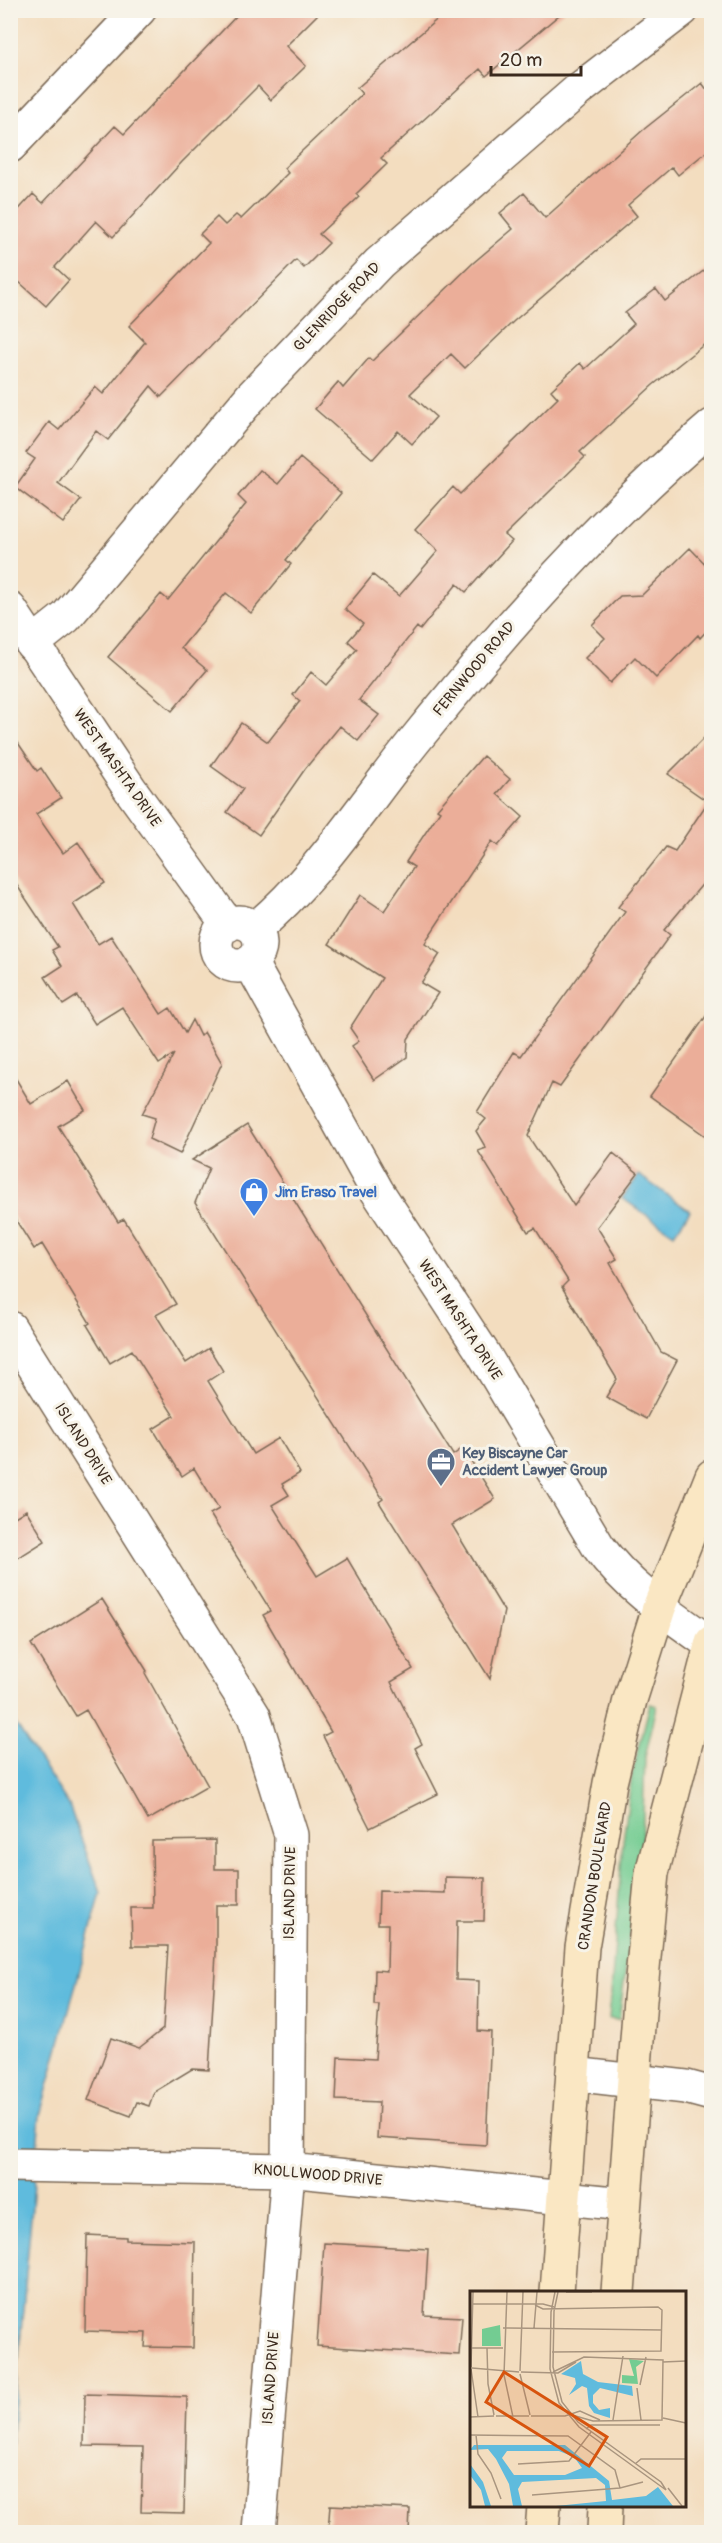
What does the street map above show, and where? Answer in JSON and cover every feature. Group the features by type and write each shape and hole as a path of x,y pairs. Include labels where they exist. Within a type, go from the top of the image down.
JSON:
{"main road":[{"name":"CRANDON BOULEVARD","path":"557,2291 582,1947 610,1783 630,1700 659,1608 711,1476"},
{"path":"618,2291 633,2081 652,1873 711,1644"},
{"path":"542,2532 544,2507"},
{"path":"604,2532 605,2507"}],"street":[{"path":"10,146 139,10"},
{"name":"GLENRIDGE ROAD","path":"32,644 66,617 250,398 380,263 577,91 682,10"},
{"name":"FERNWOOD ROAD","path":"241,927 286,902 457,689 546,586 639,490 711,426"},
{"name":"WEST MASHTA DRIVE","path":"10,609 130,789 241,927 219,933 216,941 221,958 238,966 250,962 378,1191 495,1373 598,1546 611,1565 659,1608 711,1644"},
{"name":"ISLAND DRIVE","path":"10,1328 254,1716 291,1835 288,2170 260,2532"},
{"path":"573,2074 686,2087 711,2094"},
{"name":"KNOLLWOOD DRIVE","path":"26,2165 288,2170 624,2204"}],"green space":[{"path":"650,1704 657,1706 645,1757 642,1848 619,2020 609,2019 623,1841 632,1774"}],"water":[{"path":"639,1175 690,1211 674,1234 622,1198"},
{"path":"11,1717 69,1805 101,1893 40,2115 11,2446"}],"building":[{"path":"242,10 322,10 286,46 306,66 271,100 258,86 182,162 113,237 96,221 55,267 69,280 46,306 10,274 10,219 33,194 43,203 115,126 124,134"},
{"path":"448,10 565,10 486,76 480,69 381,158 387,164 356,194 359,197 319,234 329,243 304,268 296,260 161,397 151,386 108,440 96,431 58,483 81,500 63,523 15,487 35,459 26,453 49,422 59,430 95,387 103,394 145,342 129,326 209,243 200,234 217,217 225,225 236,215 241,219 288,173 284,168 362,94 357,88"},
{"path":"702,83 711,95 711,148 678,175 672,167 628,205 637,216 514,321 465,368 451,354 410,394 436,417 412,444 398,431 373,459 315,409 338,382 343,388 369,358 372,361 473,263 513,229 500,213 524,193 545,218 643,130"},
{"path":"711,265 711,339 653,385 580,452 585,457 505,535 512,541 466,592 457,584 420,630 417,627 359,700 379,715 358,741 340,726 305,769 259,835 227,812 243,789 211,766 241,723 268,742 300,701 293,695 311,672 326,685 357,649 348,641 363,624 345,609 373,575 399,596 438,551 415,529 453,487 460,494 558,398 551,390 580,363 585,369 634,324 625,313 656,289 665,301"},
{"path":"300,458 341,493 286,560 291,564 251,613 226,593 181,648 207,670 172,711 108,657 161,594 168,600 246,504 238,496 260,470 278,484"},
{"path":"690,548 711,570 711,626 700,638 698,635 656,678 635,657 610,683 585,658 605,638 592,625 620,596 642,595"},
{"path":"10,731 37,771 41,768 61,798 36,814 63,853 78,842 105,883 73,904 98,944 111,936 161,1014 170,1008 185,1033 192,1020 200,1036 204,1032 222,1063 180,1154 149,1139 155,1118 142,1114 174,1054 159,1064 122,1007 95,1024 77,996 63,1005 45,977 62,966 52,950 58,947 10,875"},
{"path":"711,731 711,874 664,930 670,935 560,1087 552,1083 528,1136 574,1206 613,1153 638,1173 597,1227 617,1259 610,1263 661,1352 677,1360 646,1419 606,1397 617,1379 562,1287 568,1281 535,1228 528,1232 478,1151 486,1148 476,1131 486,1119 477,1112 514,1052 521,1056 625,912 618,907 666,847 675,851 708,802 668,774"},
{"path":"483,756 510,779 497,794 523,817 498,846 492,841 427,939 425,944 440,954 421,983 438,993 408,1039 407,1057 374,1080 352,1046 359,1041 350,1028 382,978 329,944 360,895 384,911 414,867 406,862 440,811 437,809"},
{"path":"711,1009 711,1140 650,1096"},
{"path":"10,1069 31,1104 68,1081 85,1110 58,1126 118,1222 124,1219 176,1304 156,1315 186,1363 209,1348 223,1371 208,1381 253,1454 279,1438 300,1473 282,1484 289,1495 272,1505 317,1576 347,1558 413,1669 391,1682 422,1744 415,1748 438,1794 370,1828 323,1736 331,1732 263,1615 271,1611 210,1514 219,1509 194,1468 182,1476 153,1429 174,1416 132,1350 110,1363 87,1325 90,1323 42,1244 34,1249 10,1211"},
{"path":"247,1125 453,1455 463,1448 495,1499 452,1525 504,1611 490,1679 379,1502 383,1499 195,1203 209,1168 192,1160"},
{"path":"26,1510 45,1541 10,1563 10,1520"},
{"path":"102,1599 147,1671 145,1673 208,1786 148,1820 86,1710 76,1716 31,1644"},
{"path":"215,1840 215,1869 239,1869 239,1905 216,1905 216,1954 209,2070 192,2069 154,2092 149,2106 137,2102 131,2116 88,2100 111,2038 139,2048 163,2029 168,1946 132,1946 131,1908 153,1908 152,1841"},
{"path":"445,1877 485,1878 484,1921 457,1921 456,1980 479,1981 478,2031 491,2032 486,2145 377,2138 379,2102 336,2100 338,2057 375,2059 379,2005 374,2005 375,1970 387,1971 388,1924 378,1924 379,1891 445,1893"},
{"path":"87,2235 126,2237 126,2240 195,2242 193,2348 145,2347 146,2333 85,2331"},
{"path":"324,2243 428,2249 424,2315 462,2317 459,2355 317,2346"},
{"path":"85,2394 187,2397 184,2513 141,2512 143,2447 84,2446"},
{"path":"330,2505 410,2509 409,2532 328,2532"}],"place":[{"name":"Jim Eraso Travel","path":"254,1218"},
{"name":"Key Biscayne Car Accident Lawyer Group","path":"441,1488"}]}
